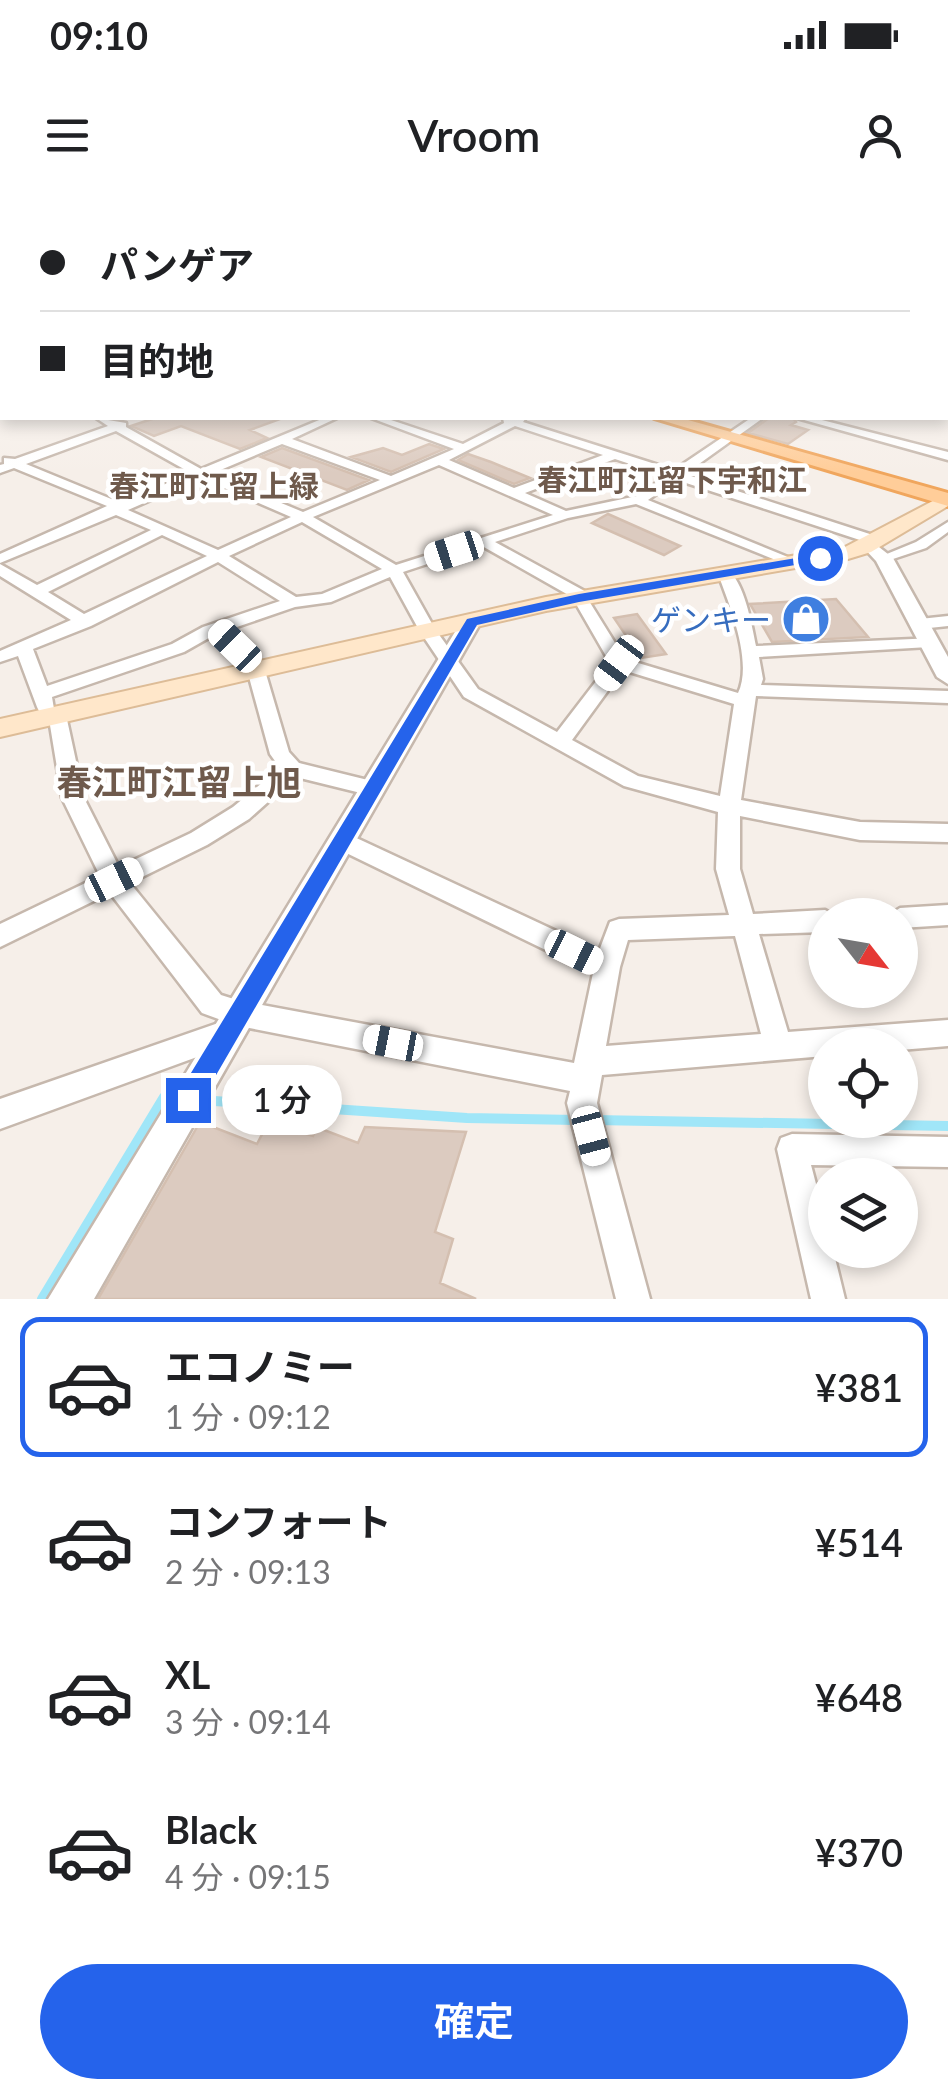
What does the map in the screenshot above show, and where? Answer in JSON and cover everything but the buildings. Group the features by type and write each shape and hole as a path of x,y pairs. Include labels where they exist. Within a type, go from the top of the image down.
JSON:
{"main road":[{"path":"670,420 947,499"},
{"path":"0,728 49,709 255,670 581,598 877,548 947,499"}],"street":[{"path":"108,420 200,473 303,516 394,570 427,630 471,693 559,744 661,792 860,831 948,833"},
{"path":"0,559 327,420"},
{"path":"382,420 463,448"},
{"path":"0,657 85,622 303,516 439,460 510,420"},
{"path":"515,420 877,548 921,545 948,526"},
{"path":"49,709 217,629 293,602 325,599 394,570 565,515 637,500 755,420"},
{"path":"814,420 871,430 948,456"},
{"path":"0,469 122,425"},
{"path":"280,439 390,480"},
{"path":"512,493 615,455"},
{"path":"0,458 217,555 293,602"},
{"path":"439,460 565,515"},
{"path":"637,500 792,562"},
{"path":"35,592 162,530"},
{"path":"484,542 581,598 619,663 746,695 948,697"},
{"path":"877,548 948,676"},
{"path":"0,569 85,622"},
{"path":"726,574 751,652 754,679 746,695 729,807 728,870 778,1044"},
{"path":"751,652 924,633 948,621"},
{"path":"70,1299 472,622"},
{"path":"217,629 255,670 280,754 292,769 373,788"},
{"path":"24,648 49,709 73,798 114,880 212,1004 234,1023"},
{"path":"559,744 619,663"},
{"path":"0,936 200,839 292,769"},
{"path":"342,841 607,967"},
{"path":"918,917 948,916"},
{"path":"634,1299 582,1103 607,967 619,930 808,923"},
{"path":"0,1114 234,1023 586,1070 778,1044 948,1034"},
{"path":"828,1299 792,1149 948,1152"}],"waterway":[{"path":"42,1299 164,1097 177,1098"},
{"path":"199,1100 467,1118 576,1120"},
{"path":"594,1120 948,1126"}],"place":[{"name":"ゲンキー","path":"806,619"}],"district":[{"name":"春江町江留下宇和江","path":"672,479"},
{"name":"春江町江留上緑","path":"214,485"},
{"name":"春江町江留上旭","path":"179,781"}],"route":[{"path":"188,1100 472,622 546,604 820,558"}]}
